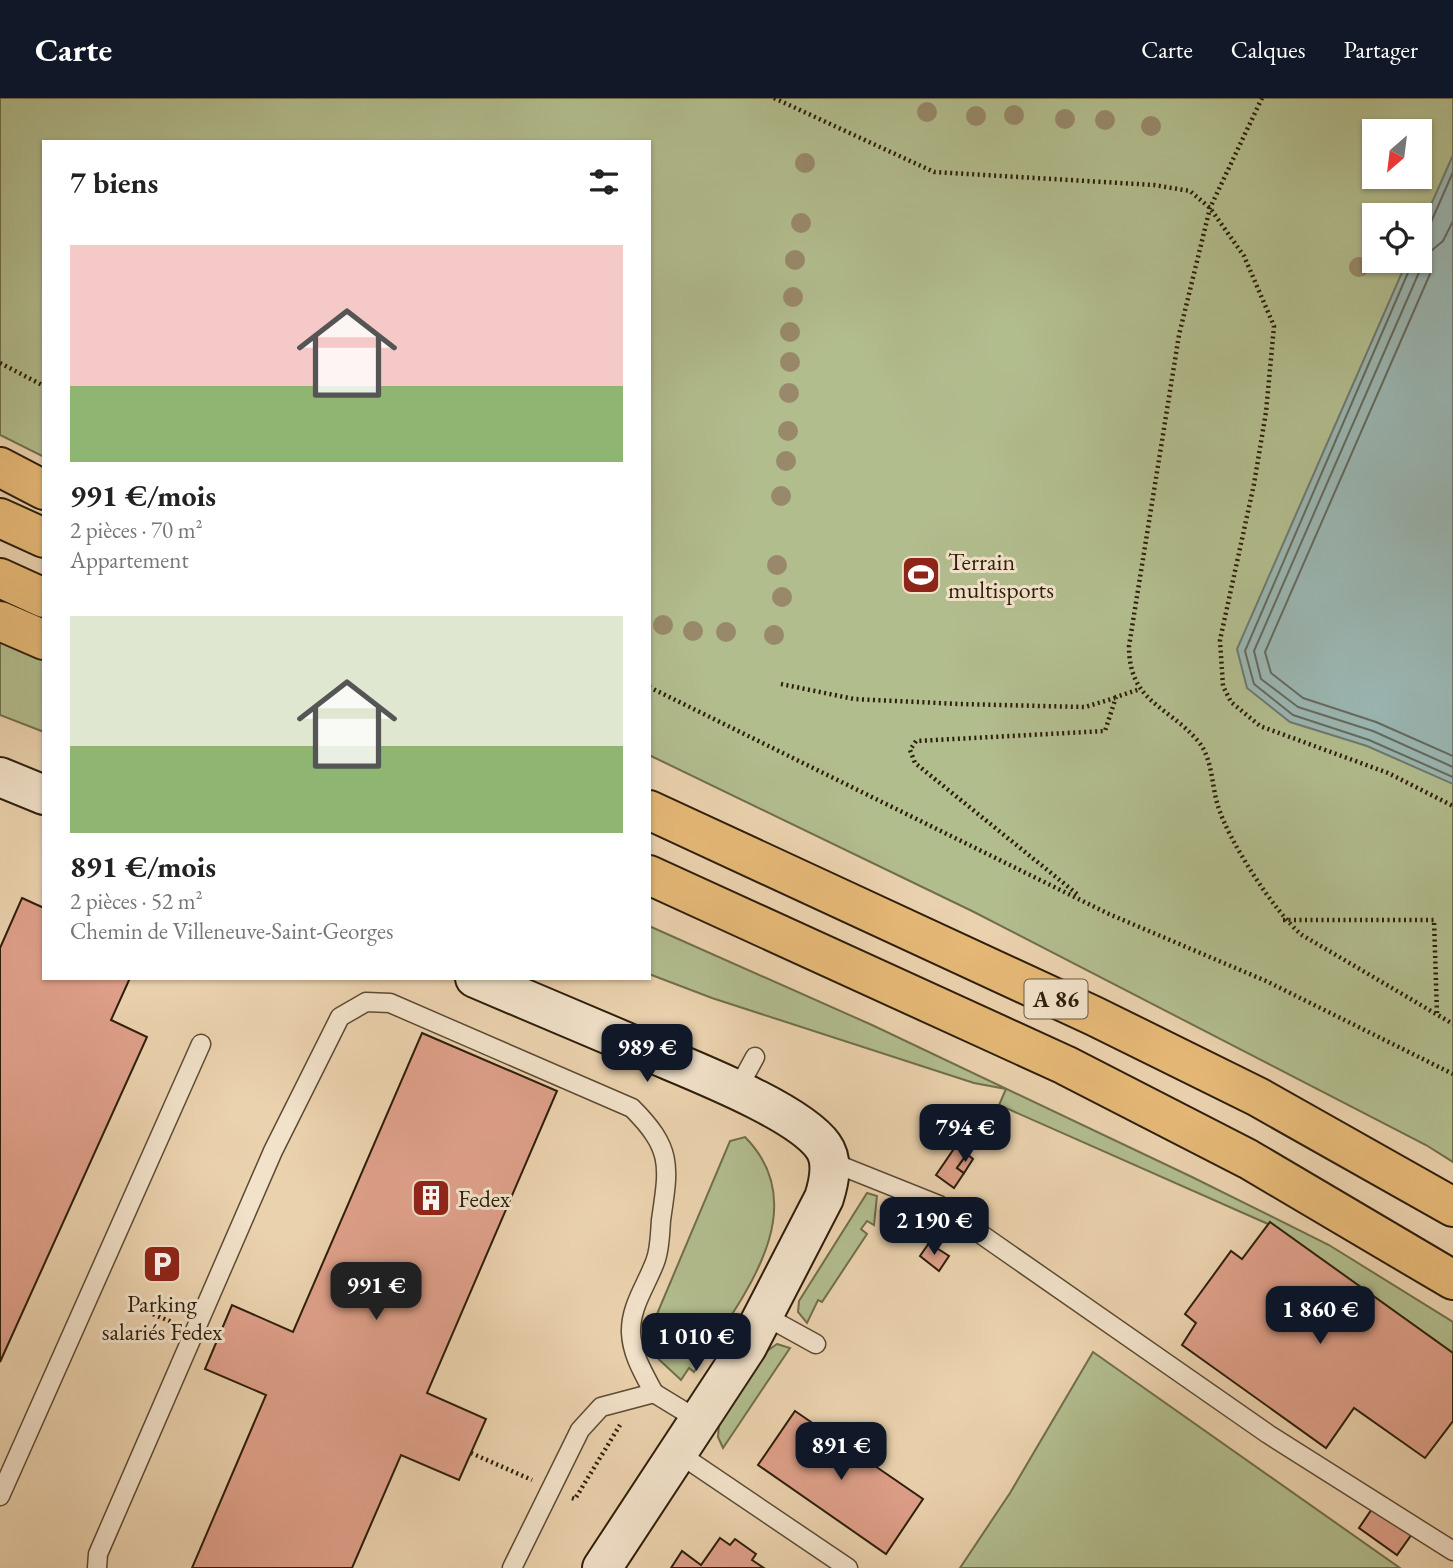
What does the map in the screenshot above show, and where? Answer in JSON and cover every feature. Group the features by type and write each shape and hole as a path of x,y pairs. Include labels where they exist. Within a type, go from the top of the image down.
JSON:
{"highway":[{"path":"0,467 42,489"},
{"path":"0,518 42,537"},
{"path":"0,578 42,597"},
{"path":"0,621 42,639"},
{"name":"A 86","path":"651,811 1141,1039 1258,1097 1453,1206"},
{"name":"A 86","path":"651,876 1065,1065 1248,1159 1453,1280"}],"street":[{"path":"0,777 42,794"},
{"path":"480,980 737,1090 808,1130 823,1146 827,1179 765,1316 700,1421 602,1568"}],"lane":[{"path":"97,1568 98,1554 273,1151 340,1017 366,1002 390,1003 464,1034 632,1108 643,1119 665,1153 668,1169 656,1260 637,1301 631,1332 633,1348 654,1393 700,1421"},
{"path":"0,1496 201,1044"},
{"path":"737,1090 755,1057"},
{"path":"827,1179 939,1205 1268,1434 1453,1551"},
{"path":"765,1316 816,1344"},
{"path":"512,1568 580,1430 601,1407 654,1393"},
{"path":"678,1453 848,1568"}],"path":[{"path":"774,98 934,172 1154,185 1190,191 1210,208 1244,256 1274,326 1266,412 1254,484 1220,640 1223,686 1231,702 1260,726 1388,773 1453,806"},
{"path":"1262,98 1210,208 1179,335 1129,646 1129,667 1140,689 1197,740 1204,750 1224,822 1283,920 1302,935 1453,1024"},
{"path":"0,362 42,385"},
{"path":"781,684 854,699 1086,707 1140,689"},
{"path":"651,688 1110,914 1266,981 1453,1074"},
{"path":"1083,899 915,763 910,750 916,741 1105,731 1116,698"},
{"path":"1283,920 1434,920 1437,1015"}],"green space":[{"name":"Terrain multisports","path":"0,98 1453,98 1453,1162 1426,1145 972,911 651,756 651,140 42,140 42,456 0,435"},
{"path":"0,640 42,658 42,731 0,715"},
{"path":"651,927 872,1025 1192,1177 1329,1245 1453,1322 1453,1353 1268,1224 999,1105 1006,1089 974,1083 712,998 651,975"},
{"path":"745,1137 766,1166 774,1195 772,1226 763,1257 748,1287 694,1372 689,1368 681,1380 652,1353 649,1333 730,1141"},
{"path":"867,1193 877,1196 874,1225 867,1221 861,1229 867,1234 822,1302 818,1300 807,1323 798,1312 799,1301"},
{"path":"777,1344 790,1348 723,1448 718,1437 719,1424 767,1351"},
{"path":"1093,1352 1400,1568 960,1568 1010,1493"}],"water":[{"path":"1453,155 1453,784 1367,746 1290,722 1247,688 1237,649 1402,273 1432,273 1432,203"}],"building":[{"path":"22,898 42,907 42,980 129,980 111,1020 147,1037 0,1362 0,948"},
{"name":"Fedex","path":"422,1033 557,1091 427,1393 486,1419 459,1480 401,1455 352,1568 192,1568 266,1395 205,1369 232,1305 293,1332"},
{"path":"962,1137 973,1145 957,1168 964,1173 954,1188 936,1175"},
{"path":"967,1154 973,1159 964,1173 957,1168"},
{"path":"1270,1222 1453,1353 1453,1421 1425,1458 1354,1408 1326,1448 1182,1345 1196,1323 1185,1314 1231,1251 1242,1259"},
{"path":"929,1243 949,1256 939,1271 920,1256"},
{"path":"795,1411 923,1499 886,1554 758,1465"},
{"path":"1374,1506 1412,1534 1397,1555 1359,1528"},
{"path":"720,1538 730,1545 735,1539 756,1554 752,1560 764,1568 671,1568 682,1551 701,1565"}],"place":[{"name":"Terrain multisports","path":"921,575"},
{"name":"Fedex","path":"431,1198"},
{"name":"Parking salariés Fedex","path":"162,1264"}]}
